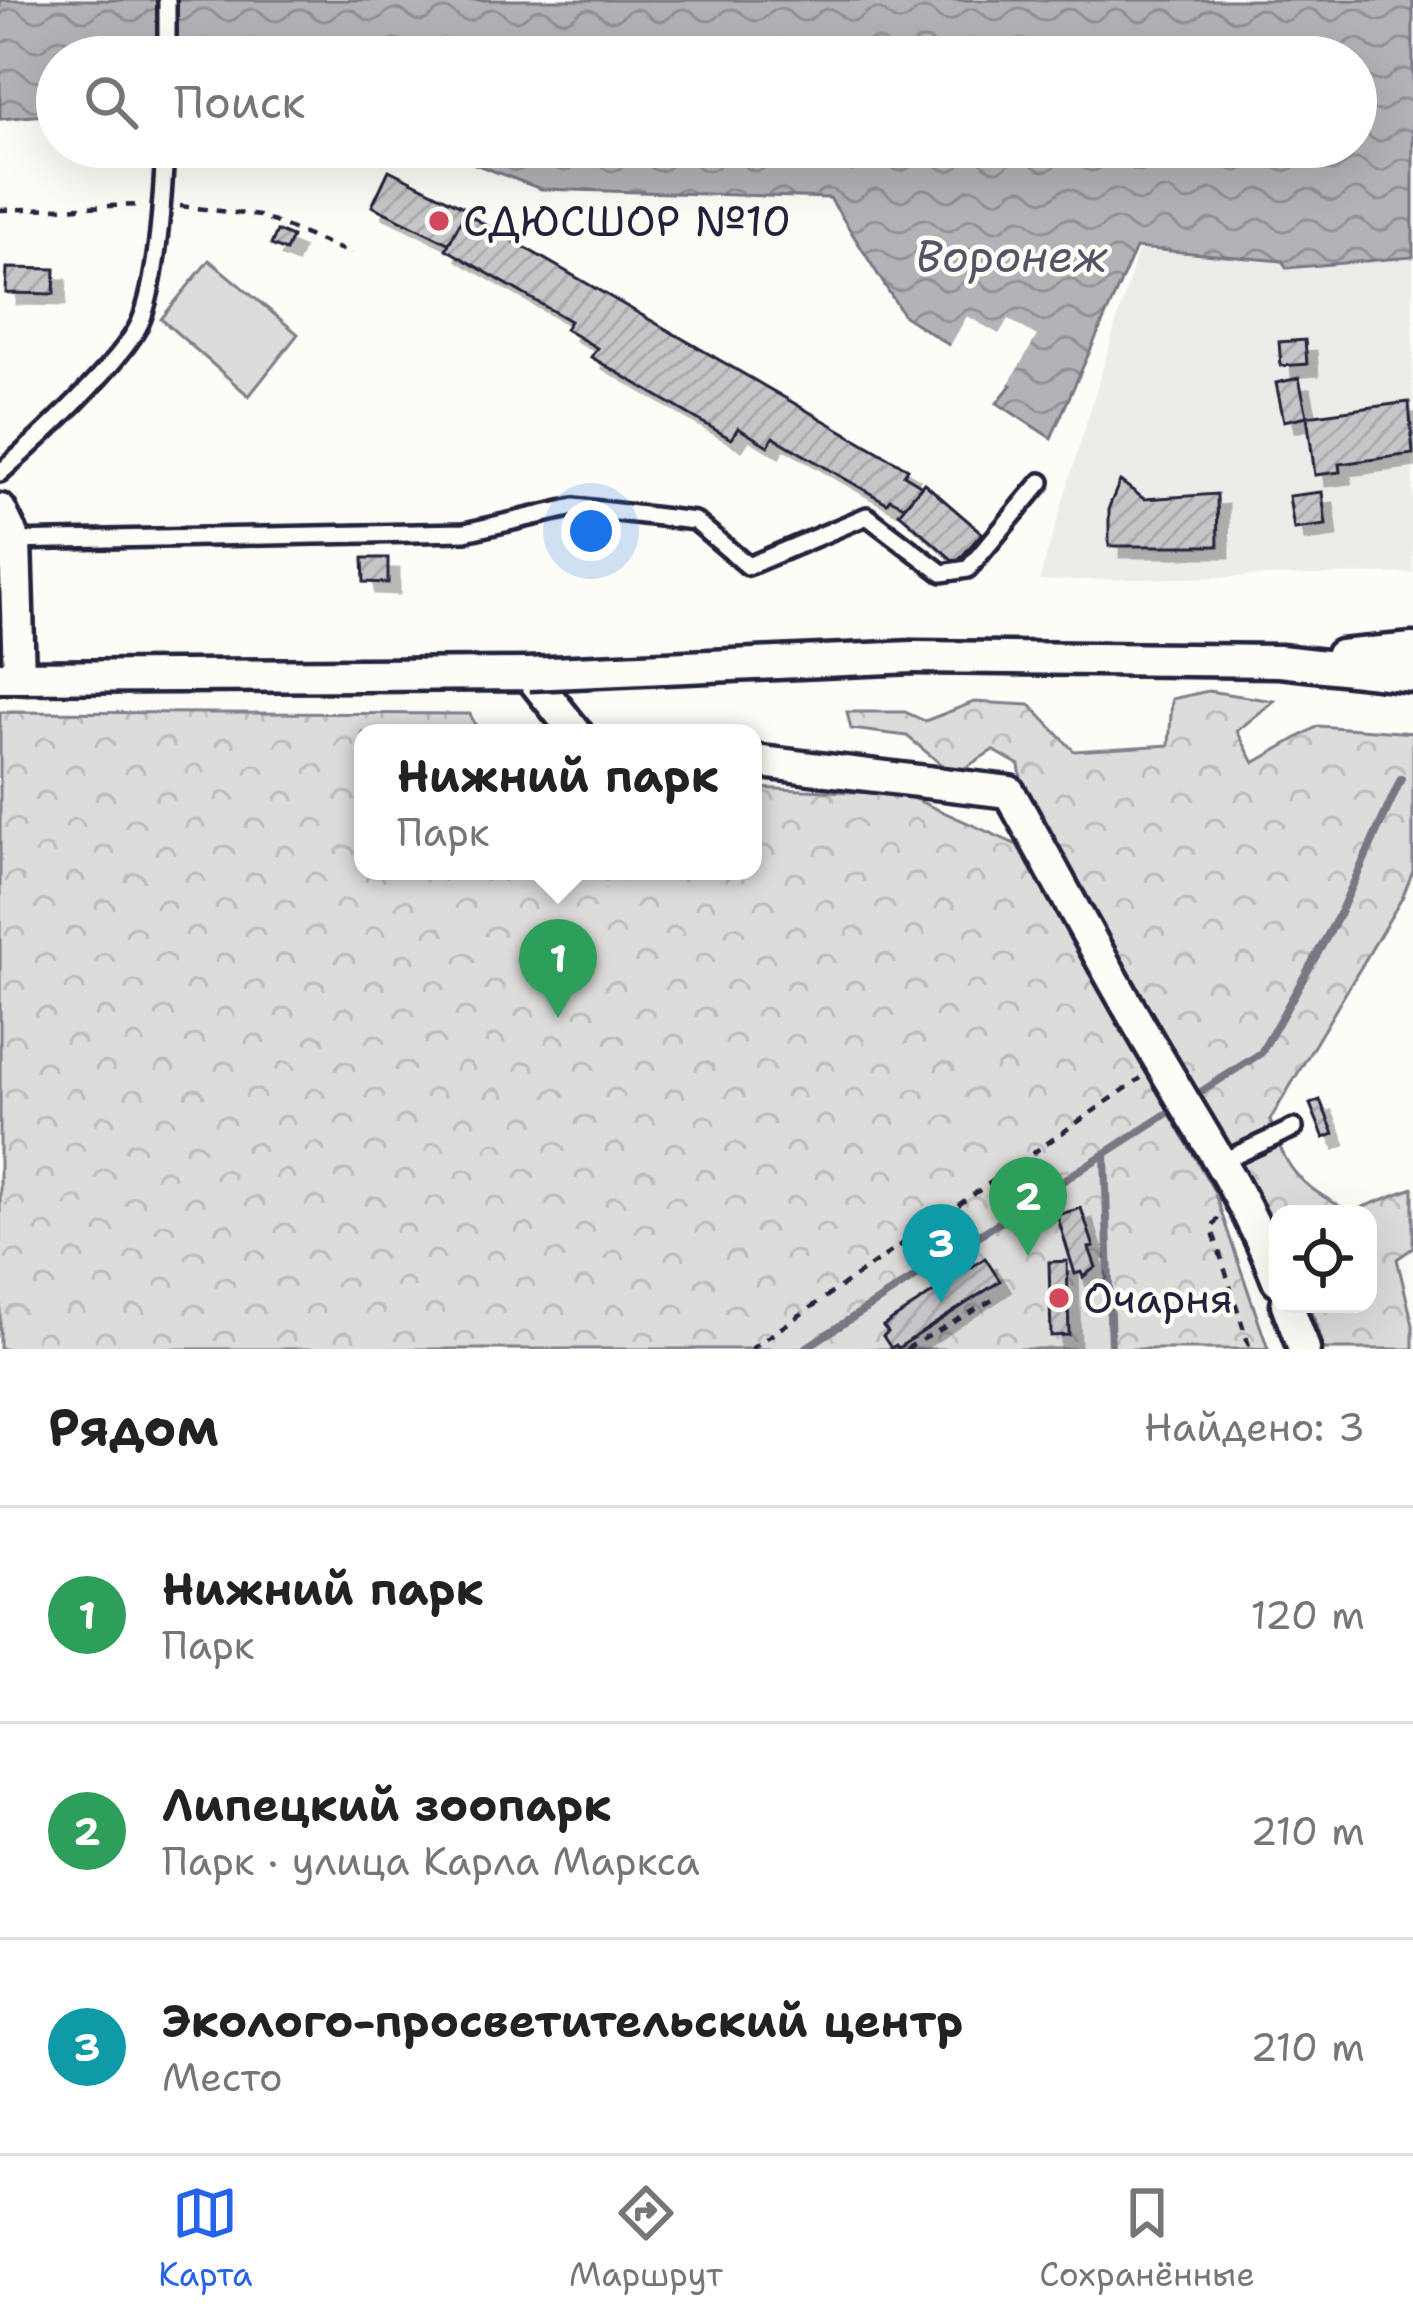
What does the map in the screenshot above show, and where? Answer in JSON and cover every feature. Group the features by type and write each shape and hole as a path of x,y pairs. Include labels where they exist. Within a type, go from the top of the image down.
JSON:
{"street":[{"path":"0,510 8,541 10,677 529,674 914,657 1280,662 1413,676"},
{"path":"1280,662 1413,649"},
{"path":"529,674 569,724"},
{"path":"762,762 1010,792 1228,1174 1269,1261"},
{"path":"1290,1313 1304,1349"}],"lane":[{"path":"167,0 167,36"},
{"path":"0,473 102,372 140,324 164,168"},
{"path":"8,541 465,532 574,507 695,521 748,566 867,517 942,573 968,569 1041,482"},
{"path":"1228,1174 1294,1128"}],"path":[{"path":"751,1349 1163,1066"},
{"path":"1228,1174 1212,1229 1250,1349"},
{"path":"906,1349 996,1298"}],"shaded area":[{"path":"1138,251 1283,261 1413,257 1413,573 1039,581"}],"green space":[{"path":"209,260 298,334 249,396 161,319"},
{"path":"1208,691 1274,701 1237,731 1254,763 1318,726 1413,733 1413,871 1402,898 1270,1120 1290,1166 1338,1205 1269,1205 1269,1229 1022,785 1019,765 993,750 954,775 907,736 851,729 847,712 905,712 925,721 974,702 1030,705 1074,751 1169,745 1172,699"},
{"path":"0,712 470,714 475,724 354,724 354,880 762,880 762,788 903,794 1017,845 1214,1191 1268,1349 0,1349"},
{"path":"1413,1188 1413,1248 1397,1259 1413,1325 1413,1349 1323,1349 1313,1313 1377,1313 1377,1205 1368,1205"}],"water":[{"name":"Воронеж","path":"0,0 1413,0 1413,257 1287,268 1282,261 1136,248 1051,438 997,403 1011,385 904,316 830,198 541,189 486,168 1377,168 1377,36 36,36 36,116 0,119"}],"pier":[{"path":"967,316 999,334 1008,319 1037,336 1005,390 947,351"}],"building":[{"path":"389,170 467,209 450,244 372,206"},
{"path":"465,213 908,469 904,475 922,486 904,506 890,499 887,503 773,437 768,446 738,428 731,439 591,357 597,348 565,329 570,321 446,249"},
{"path":"277,231 292,237 286,251 271,245"},
{"path":"7,268 55,269 54,294 6,293"},
{"path":"1305,340 1307,364 1281,366 1279,342"},
{"path":"1299,378 1307,416 1284,421 1276,383"},
{"path":"1409,402 1413,454 1339,464 1340,472 1315,475 1307,416"},
{"path":"1120,481 1144,499 1217,494 1218,546 1109,546 1109,507"},
{"path":"924,483 982,533 956,563 899,513"},
{"path":"1322,492 1326,525 1294,529 1289,496"},
{"path":"363,558 388,558 388,583 364,582"},
{"path":"1320,1100 1334,1134 1324,1138 1310,1104"},
{"path":"1081,1208 1096,1267 1083,1277 1081,1272 1075,1274 1057,1215"},
{"path":"985,1258 1000,1281 898,1348 891,1348 883,1326"},
{"name":"Очарня","path":"1067,1261 1069,1335 1051,1336 1049,1262"}],"waterway":[{"path":"1193,1097 1261,1053 1338,917 1401,779"},
{"path":"804,1349 1180,1105"},
{"path":"1105,1155 1111,1349"}],"place":[{"name":"СДЮСШОР №10","path":"439,221"},
{"name":"Нижний парк","path":"558,1018"},
{"name":"Липецкий зоопарк","path":"1028,1256"},
{"name":"Очарня","path":"1059,1298"},
{"name":"Эколого-просветительский центр","path":"941,1303"}]}
